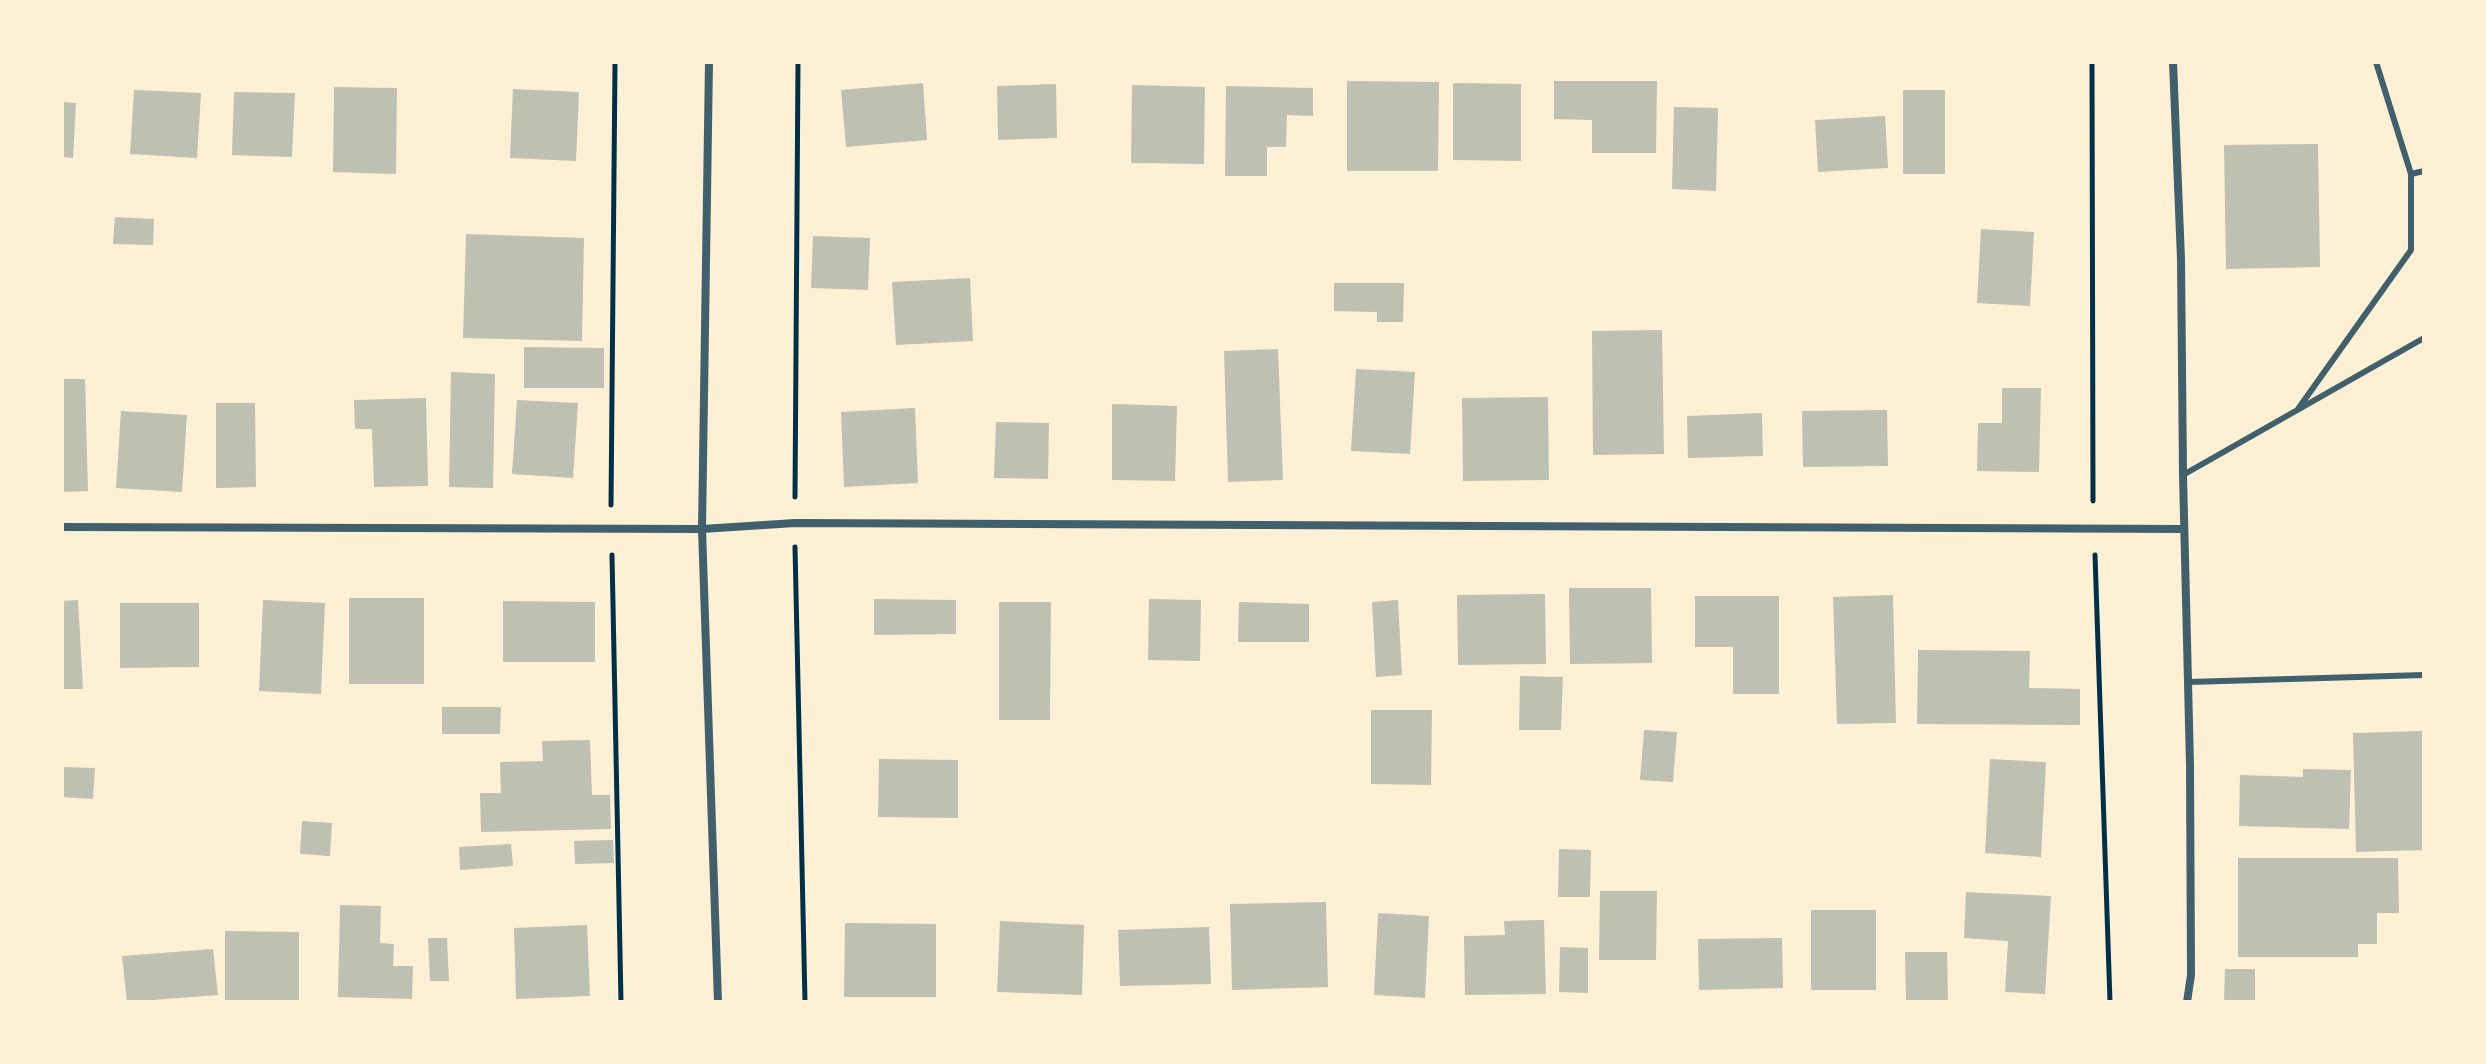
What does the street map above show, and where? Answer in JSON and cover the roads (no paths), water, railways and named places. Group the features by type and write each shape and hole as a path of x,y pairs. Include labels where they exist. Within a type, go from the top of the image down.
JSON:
{"street":[{"path":"709,62 702,529 718,1002"},
{"path":"2173,62 2181,259 2189,682 2191,975 2187,1002"},
{"path":"62,527 702,529 795,523 2184,529"}],"lane":[{"path":"2298,409 2411,250 2411,174 2376,62"},
{"path":"2411,174 2424,171"},
{"path":"2183,475 2424,338"},
{"path":"2189,682 2424,675"}]}
